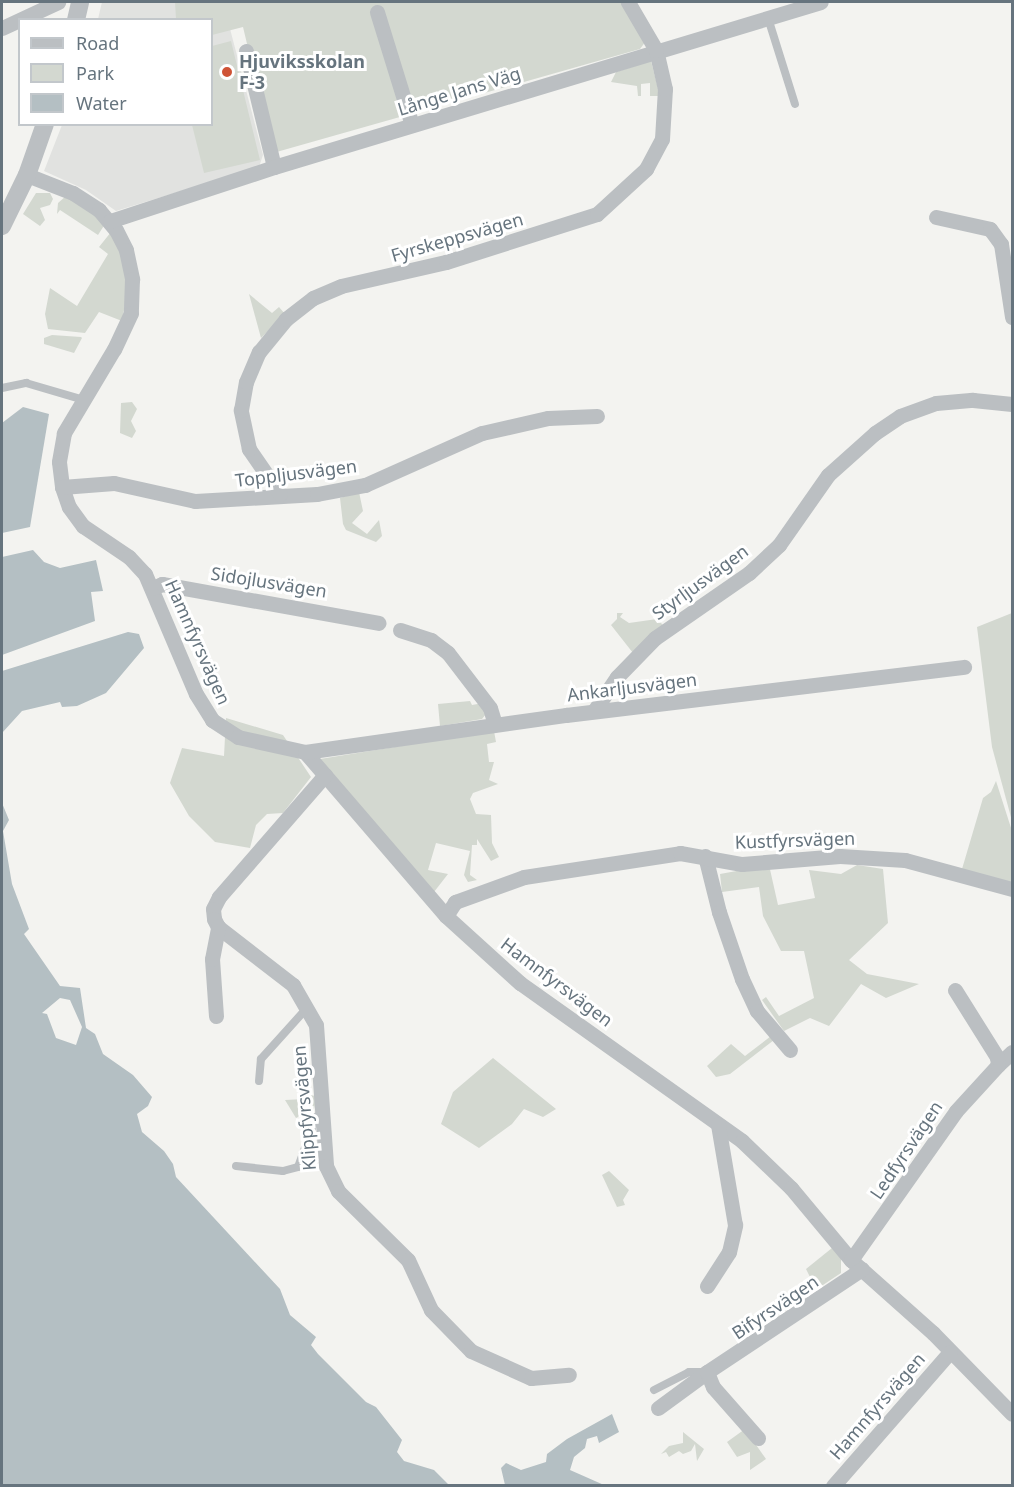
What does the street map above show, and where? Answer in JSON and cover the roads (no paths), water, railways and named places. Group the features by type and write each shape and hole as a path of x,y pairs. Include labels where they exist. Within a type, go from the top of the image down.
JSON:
{"street":[{"path":"24,18 58,2"},
{"path":"76,18 80,2"},
{"name":"Fyrskeppsvägen","path":"280,494 249,449 242,421 246,382 267,339 299,308 324,293 499,246 604,209 640,177 662,139 666,97 656,50 628,2"},
{"name":"Långe Jans Väg","path":"110,221 274,167 821,2"},
{"path":"376,12 412,125"},
{"path":"2,28 18,21"},
{"path":"246,51 274,167"},
{"path":"2,226 27,175 44,126"},
{"name":"Hamnfyrsvägen","path":"27,175 73,193 110,221 129,260 132,303 122,334 61,444 62,488 78,521 129,557 146,574 196,694 212,720 238,736 305,752 446,916 520,982 718,1124 791,1188 856,1265 1011,1410"},
{"path":"936,216 990,229 1001,244 1012,317"},
{"name":"Styrljusvägen","path":"594,711 617,677 655,638 750,573 779,545 833,469 890,421 916,409 947,402 1012,404"},
{"name":"Toppljusvägen","path":"62,488 114,483 195,501 242,500 280,494 317,494 365,485 464,439 506,426 548,418 597,416"},
{"name":"Sidojlusvägen","path":"153,588 162,584 379,623"},
{"path":"400,630 431,640 448,652 490,708 495,724"},
{"name":"Ankarljusvägen","path":"305,752 594,711 964,667"},
{"path":"216,1016 212,959 218,927 213,909 219,897 325,775"},
{"name":"Kustfyrsvägen","path":"446,916 455,903 524,877 680,853 742,864 840,856 905,861 1012,889"},
{"path":"705,856 727,939 742,979 757,1011 790,1050"},
{"name":"Klippfyrsvägen","path":"218,927 283,975 308,1007 317,1030 326,1166 333,1184 408,1260 428,1305 453,1335 471,1351 521,1375 540,1379 569,1376"},
{"path":"955,990 997,1057 998,1065"},
{"name":"Ledfyrsvägen","path":"856,1265 956,1111 1012,1052"},
{"path":"707,1286 729,1252 735,1226 718,1124"},
{"name":"Bifyrsvägen","path":"658,1408 856,1265"},
{"name":"Hamnfyrsvägen","path":"833,1485 950,1352"},
{"path":"706,1372 713,1387 758,1438"}],"lane":[{"path":"768,18 795,104"},
{"path":"2,388 26,383 84,400"},
{"path":"259,1081 261,1059 308,1007"},
{"path":"236,1166 283,1171 298,1167 316,1118 322,1113"},
{"path":"654,1390 689,1372 706,1372"}],"water":[{"path":"23,407 49,414 30,527 2,533 2,423"},
{"path":"33,550 44,562 60,568 96,560 103,591 91,592 95,621 2,655 2,557"},
{"path":"128,632 139,634 144,648 106,693 77,706 62,707 60,702 22,711 2,733 2,671"},
{"path":"2,803 9,820 3,831 12,884 29,929 24,934 60,986 80,988 86,1028 95,1034 103,1054 133,1075 152,1097 148,1106 137,1114 142,1132 164,1151 173,1164 176,1177 280,1289 290,1315 316,1337 311,1345 318,1354 366,1402 376,1407 402,1440 397,1452 404,1461 434,1470 449,1485 2,1485","holes":["60,998 70,1000 82,1027 76,1045 56,1038 47,1014 42,1013"]},
{"path":"612,1414 619,1432 599,1443 597,1436 587,1439 585,1448 574,1457 570,1470 604,1485 505,1485 501,1468 506,1463 521,1470 546,1462 547,1454 567,1439"}],"place":[{"name":"Hjuviksskolan F-3","path":"227,72"}]}
